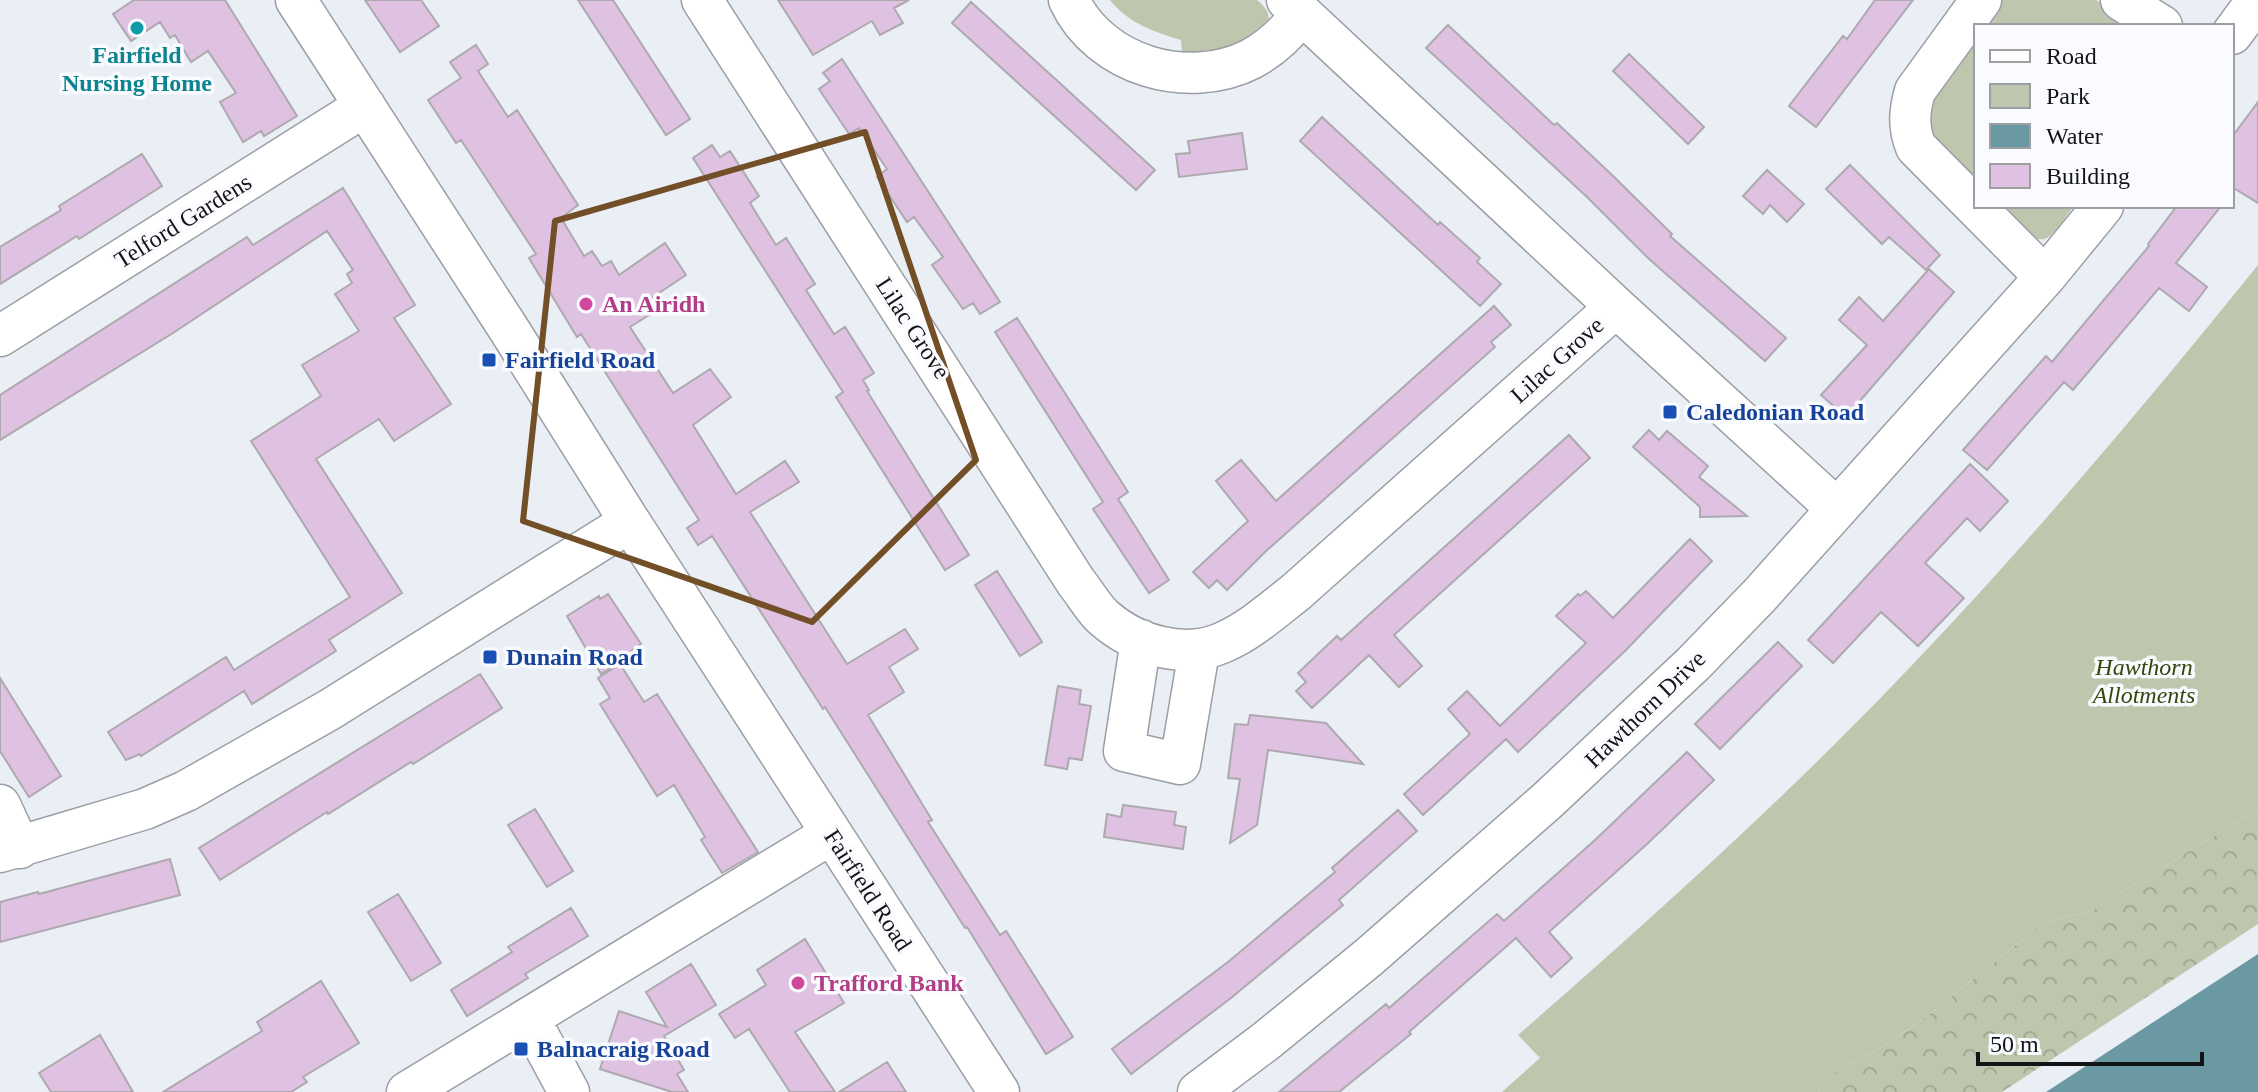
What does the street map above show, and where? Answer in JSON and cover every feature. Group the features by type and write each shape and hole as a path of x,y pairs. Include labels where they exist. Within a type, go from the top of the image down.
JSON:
{"street":[{"name":"Fairfield Road","path":"296,0 999,1092"},
{"name":"Lilac Grove","path":"702,0 1076,582 1103,617 1141,640 1165,648 1199,651 1224,643 1248,629 1296,592 1616,307"},
{"path":"1069,0 1085,25 1120,54 1162,71 1185,73 1219,70 1251,59 1288,31 1295,7 1836,508"},
{"path":"1974,205 1916,147 1909,130 1915,91 1981,0"},
{"path":"2121,0 2159,24"},
{"path":"2234,31 2257,0"},
{"name":"Telford Gardens","path":"0,336 365,106"},
{"path":"1977,208 2045,277"},
{"name":"Hawthorn Drive","path":"1198,1092 1369,957 1559,790 1726,630 2045,277 2101,208"},
{"path":"0,805 10,850 145,809 186,791 329,710 630,522"},
{"path":"1141,640 1124,751 1180,764 1199,651"},
{"path":"407,1092 831,834"},
{"path":"529,1018 569,1092"}],"highlighted area":[{"path":"865,132 976,460 812,622 523,521 555,221"}],"green space":[{"path":"1110,0 1257,0 1267,11 1269,21 1268,26 1218,57 1182,54 1181,40 1133,21"},
{"path":"2001,0 2096,0 2135,24 1983,24"},
{"path":"1974,36 1974,186 1934,144 1922,112"},
{"path":"1994,208 2072,208 2053,233 2043,239 2036,239"},
{"name":"Hawthorn Allotments","path":"2258,265 2258,809 2091,911 2043,923 1925,1018 1877,1050 1837,1071 1818,1092 1502,1092 1540,1058 1518,1035 1639,929 1796,783 1946,630 2053,511"},
{"path":"2258,809 2258,924 2002,1092 1818,1092 1837,1071 1877,1050 1925,1018 2043,923 2091,911"}],"water":[{"path":"2258,954 2258,1092 2046,1092"}],"building":[{"path":"134,0 225,0 297,116 264,136 261,131 243,142 220,102 236,93 208,51 191,62 175,35 170,38 160,22 131,41 113,14"},
{"path":"365,0 421,0 439,26 400,52"},
{"path":"578,0 613,0 690,119 666,135"},
{"path":"778,0 909,0 894,8 903,23 880,35 872,21 813,55"},
{"path":"1875,0 1913,0 1816,127 1789,106 1843,36 1847,39"},
{"path":"971,2 1155,170 1136,190 952,23"},
{"path":"1448,25 1611,174 1672,234 1670,236 1786,338 1765,361 1648,258 1586,196 1426,48"},
{"path":"476,45 488,64 478,71 508,117 517,110 578,205 561,218 584,256 592,251 602,266 611,261 619,275 665,243 686,275 647,301 654,312 630,327 673,393 710,369 731,397 693,425 736,494 785,461 799,482 750,512 847,664 905,629 918,649 889,667 904,692 868,715 932,820 928,822 1000,935 1006,931 1073,1037 1046,1054 967,927 712,536 698,545 687,528 699,520 581,334 577,337 529,258 536,254 461,140 456,143 428,100 461,78 450,62"},
{"path":"1629,54 1704,127 1688,144 1613,71"},
{"path":"842,59 1000,302 980,314 973,303 963,309 932,265 943,257 914,217 907,222 877,177 887,169 859,128 849,134 819,89 830,81 823,73"},
{"path":"2258,102 2258,203 2234,188 2234,134"},
{"path":"1322,117 1438,225 1440,222 1480,258 1477,262 1501,284 1480,306 1300,141"},
{"path":"1242,133 1247,169 1179,177 1176,154 1190,153 1188,141"},
{"path":"712,145 720,157 730,151 759,196 750,203 776,245 786,238 815,284 806,290 834,334 845,327 874,373 863,380 867,391 969,555 945,570 836,397 843,392 693,158"},
{"path":"142,154 162,186 0,284 0,247 61,210 59,206"},
{"path":"1850,165 1940,255 1926,270 1889,237 1882,244 1826,189"},
{"path":"1767,170 1804,204 1787,222 1770,205 1763,214 1743,196"},
{"path":"343,188 415,305 394,318 451,404 394,441 379,419 316,459 402,593 329,640 336,651 252,704 244,691 141,756 126,760 108,732 226,657 234,670 350,597 251,441 321,396 302,365 359,331 335,294 352,283 347,274 353,270 327,231 173,333 0,440 0,395 247,237 253,245"},
{"path":"2175,208 2219,208 2176,263 2207,287 2189,311 2159,288 2073,390 2064,382 1987,470 1963,450 2046,356 2052,362"},
{"path":"1929,269 1954,292 1846,417 1821,395 1867,345 1839,320 1859,297 1883,321"},
{"path":"1494,306 1511,325 1491,342 1495,347 1265,552 1227,590 1217,580 1209,588 1193,572 1248,521 1216,481 1241,460 1276,501"},
{"path":"1017,318 1128,492 1118,499 1169,580 1149,593 1093,509 1103,502 995,332"},
{"path":"1649,430 1659,440 1667,431 1708,466 1699,477 1747,516 1700,517 1700,507 1633,447"},
{"path":"1569,435 1590,458 1394,635 1422,666 1399,687 1369,655 1312,708 1296,691 1306,682 1298,673 1337,636 1341,640"},
{"path":"1970,464 2008,501 1980,531 1967,518 1925,563 1964,598 1918,646 1881,612 1833,663 1808,640"},
{"path":"1690,539 1712,561 1625,651 1518,752 1506,739 1423,815 1404,794 1470,734 1448,709 1467,691 1500,726 1586,643 1556,616 1578,594 1580,596 1586,591 1613,618"},
{"path":"997,571 1042,642 1020,656 975,585"},
{"path":"608,594 641,644 632,650 634,654 601,674 567,616 599,596 600,599"},
{"path":"1778,642 1802,666 1720,749 1695,724"},
{"path":"620,664 644,702 657,694 758,852 722,873 701,840 705,837 674,785 657,796 600,704 610,698 598,678"},
{"path":"480,674 502,708 220,880 199,848"},
{"path":"0,678 61,776 29,797 0,751"},
{"path":"1058,686 1081,690 1079,704 1091,706 1082,760 1069,758 1067,769 1045,765"},
{"path":"1250,715 1326,723 1363,764 1268,750 1257,825 1230,843 1240,779 1228,778 1235,724 1248,725"},
{"path":"1687,752 1714,780 1549,932 1572,958 1551,977 1516,938 1409,1032 1411,1034 1339,1092 1279,1092 1386,1004 1389,1008 1497,914 1504,921"},
{"path":"1123,805 1176,812 1174,825 1186,827 1183,849 1104,837 1107,814 1121,817"},
{"path":"535,809 573,871 547,887 508,825"},
{"path":"1398,810 1417,831 1339,900 1343,905 1231,998 1131,1074 1112,1049 1228,962 1335,872 1332,868"},
{"path":"170,859 180,895 0,942 0,902"},
{"path":"398,894 441,963 411,981 368,912"},
{"path":"571,908 588,936 525,974 528,978 467,1016 451,990 512,952 508,947"},
{"path":"805,939 844,1003 795,1032 835,1092 790,1092 749,1029 735,1038 719,1014 766,985 757,970"},
{"path":"691,964 716,1005 664,1036 684,1070 677,1074 688,1092 672,1092 600,1069 619,1011 667,1027 646,992"},
{"path":"321,981 359,1043 303,1077 307,1082 291,1092 163,1092 262,1031 257,1022"},
{"path":"100,1035 133,1092 51,1092 39,1073"},
{"path":"887,1062 906,1092 839,1092"}],"place":[{"name":"Fairfield Nursing Home","path":"137,28"},
{"name":"An Airidh","path":"586,304"},
{"name":"Fairfield Road","path":"489,360"},
{"name":"Caledonian Road","path":"1670,412"},
{"name":"Dunain Road","path":"490,657"},
{"name":"Trafford Bank","path":"798,983"},
{"name":"Balnacraig Road","path":"521,1049"}]}
